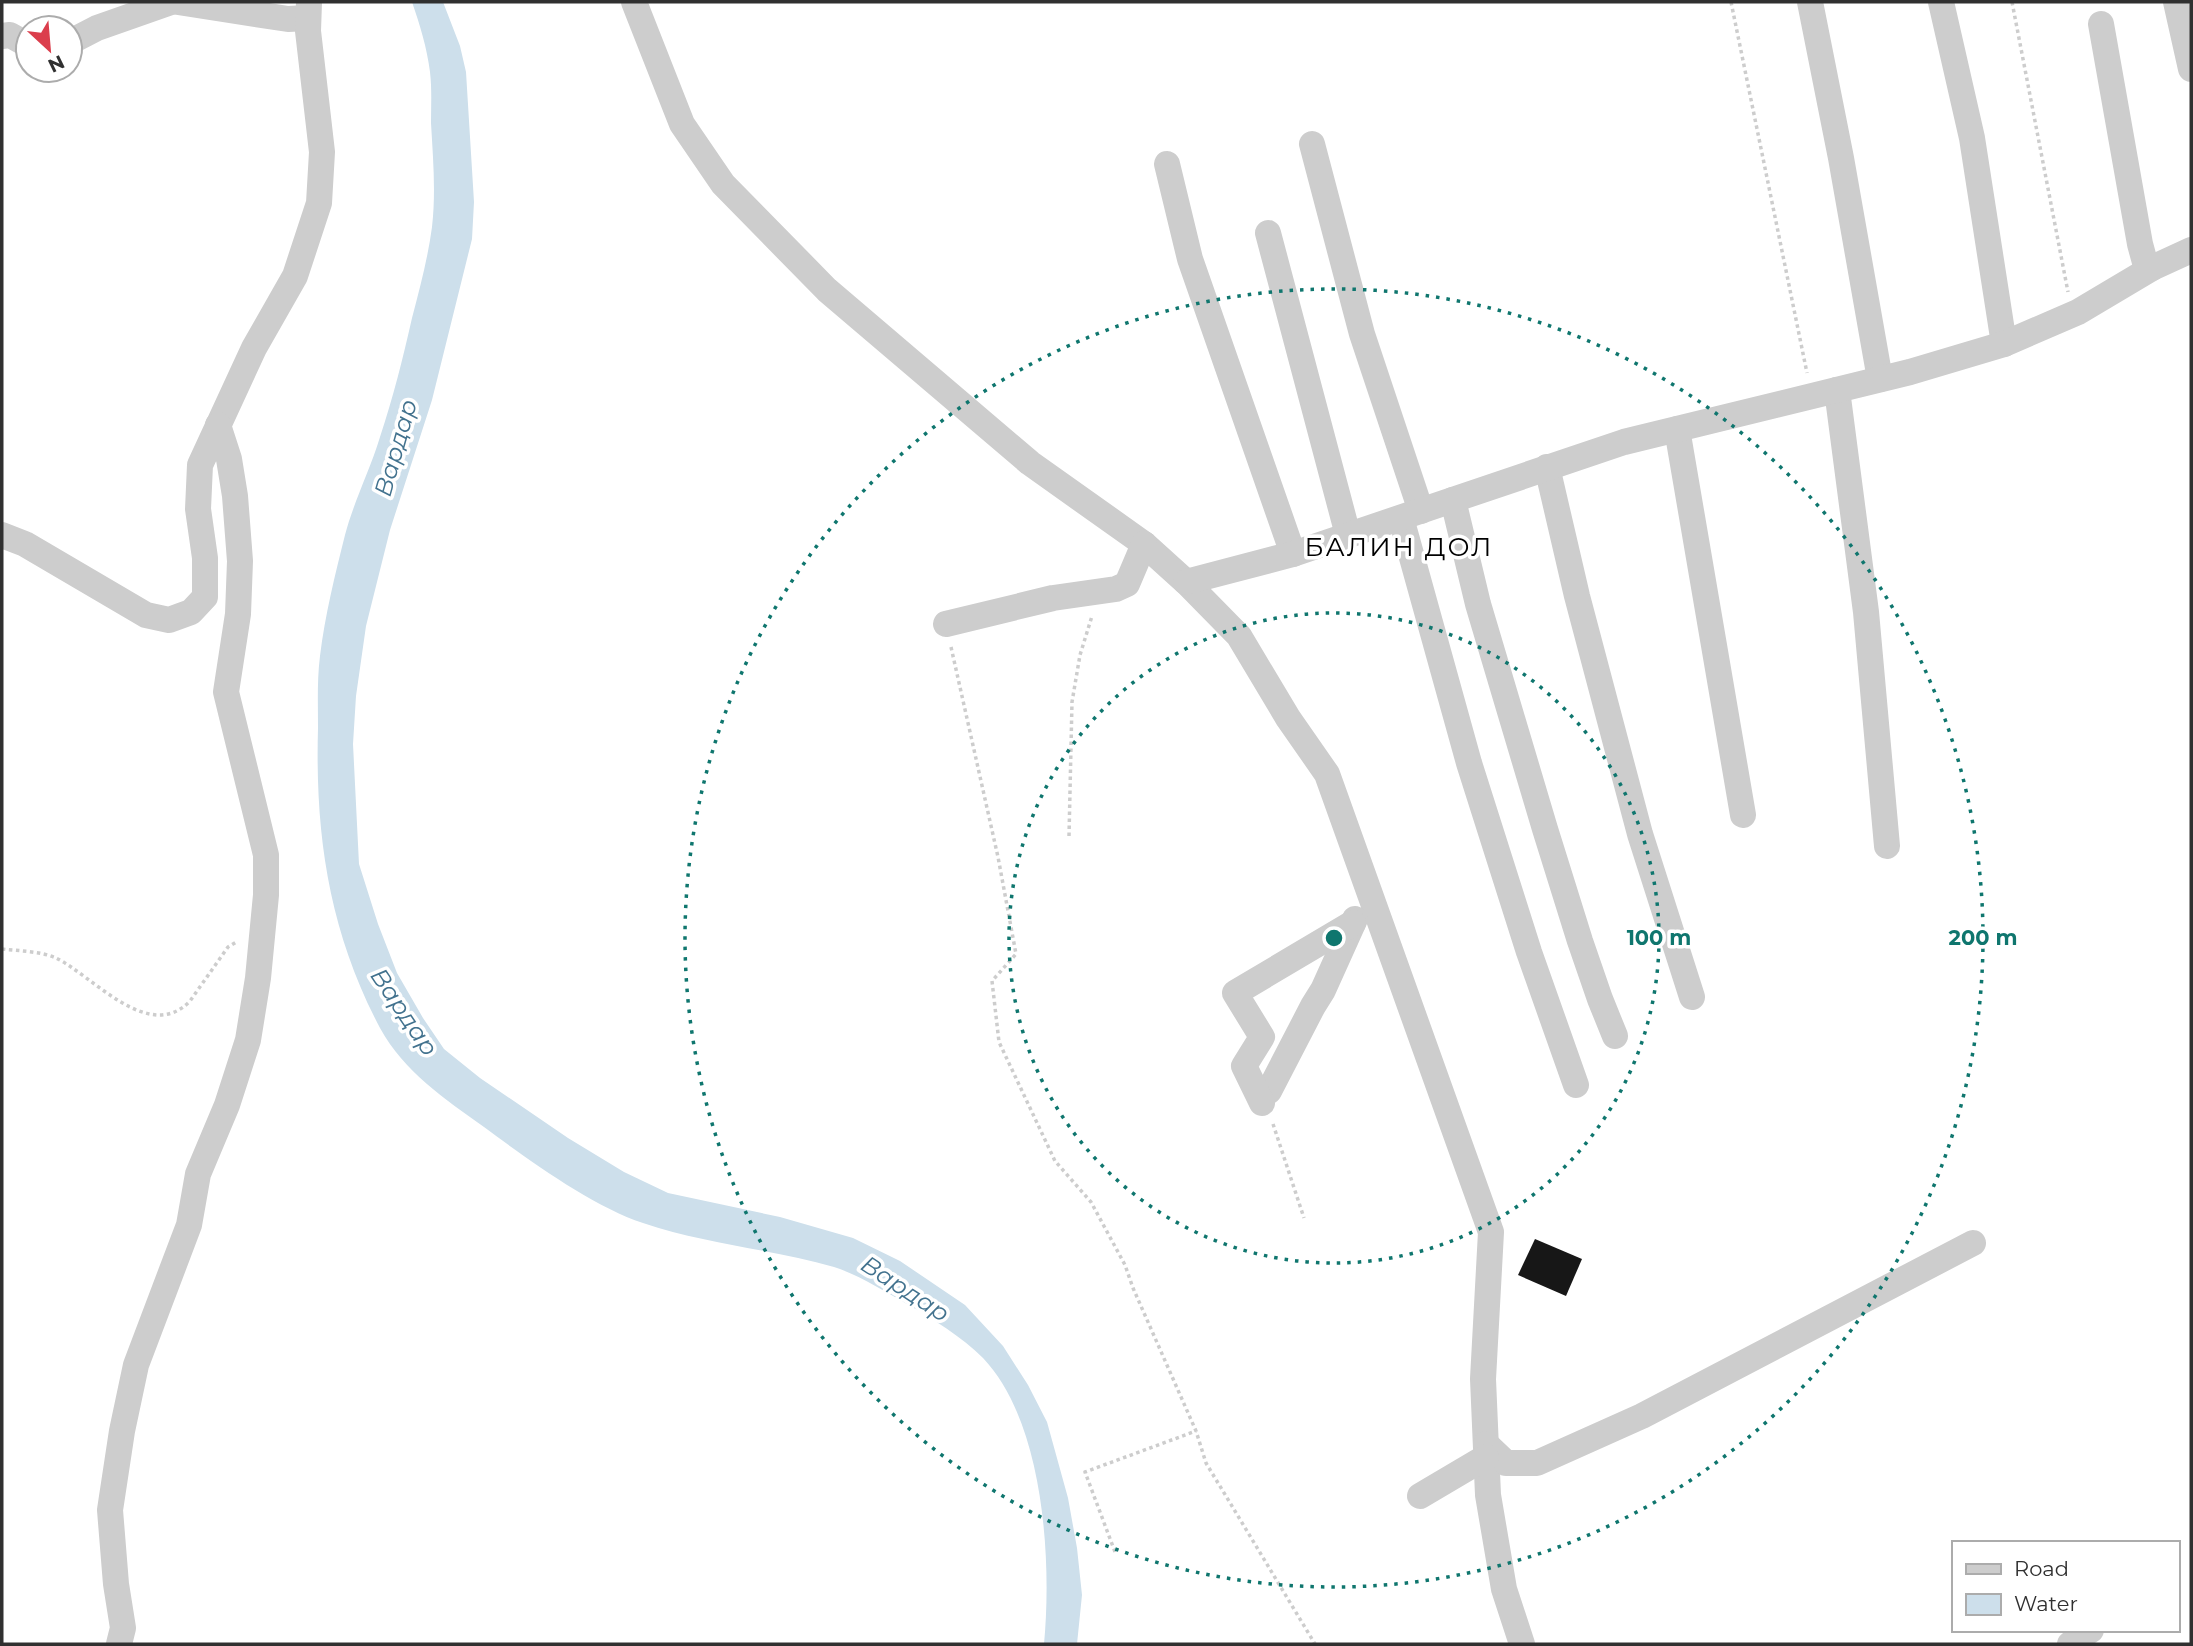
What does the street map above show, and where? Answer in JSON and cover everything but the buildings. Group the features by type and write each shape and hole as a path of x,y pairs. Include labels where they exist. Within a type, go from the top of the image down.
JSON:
{"street":[{"path":"84,34 171,2"},
{"path":"2,535 25,544 146,614 169,620 191,612 205,597 205,558 198,509 200,465 254,348 295,276 319,203 322,152 308,31 309,10 288,19 178,2"},
{"path":"634,2 682,124 723,184 837,299 1030,463 1144,544 1186,582 1239,636 1327,774 1491,1232 1483,1379 1488,1495 1504,1590 1522,1644"},
{"path":"1810,2 1880,379"},
{"path":"1941,2 1972,138 2004,344"},
{"path":"2176,2 2191,69"},
{"path":"2101,24 2140,244 2146,266 2152,268"},
{"path":"1312,144 1411,515 1469,763 1529,953 1576,1085"},
{"path":"1167,164 1190,259 1293,554"},
{"path":"1268,233 1349,535"},
{"path":"1186,582 1293,554 1624,442 1880,379 2004,344 2078,312 2152,268 2191,250"},
{"path":"1837,390 1866,612 1887,846"},
{"path":"119,1644 123,1628 116,1584 110,1510 121,1432 136,1365 190,1225 198,1174 227,1105 248,1040 266,895 266,855 226,692 238,614 240,561 235,495 229,459 218,425"},
{"path":"1677,429 1743,815"},
{"path":"1547,467 1577,596 1640,834 1692,998"},
{"path":"1453,500 1478,604 1545,829 1580,941 1615,1036"},
{"path":"946,624 1053,598 1116,589 1127,584 1144,544"},
{"path":"1353,923 1235,993 1262,1037 1244,1066 1266,1097 1323,990 1363,904 1363,870"},
{"path":"1486,1451 1506,1462 1537,1463 1642,1416 1973,1243"},
{"path":"1420,1496 1486,1451"},
{"path":"2070,1644 2088,1632"}],"path":[{"path":"1731,2 1812,396"},
{"path":"2012,2 2065,282 2072,306 2078,312"},
{"path":"1069,835 1072,702 1080,655 1098,593"},
{"path":"946,624 998,857 1016,954 992,981 999,1042 1055,1160 1091,1202 1125,1265 1196,1431 1206,1462 1315,1644"},
{"path":"2,949 55,958 94,986 130,1006 144,1013 166,1016 183,1009 234,942 243,939 261,941"},
{"path":"1266,1097 1304,1218"},
{"path":"1115,1552 1086,1472 1196,1431"}],"water":[{"name":"Вардар","path":"412,2 443,2 460,46 466,72 474,202 472,239 432,400 390,530 366,626 356,696 353,744 359,864 397,973 444,1049 480,1078 568,1138 624,1172 668,1193 780,1217 853,1238 900,1261 965,1305 1003,1346 1047,1422 1068,1498 1077,1548 1082,1595 1077,1644 1044,1644 1044,1534 1031,1455 1019,1418 1003,1385 975,1350 927,1316 843,1270 643,1223 560,1181 455,1106 413,1071 380,1028 348,955 337,919 323,845 319,807 318,674 327,610 345,535 393,393 424,272 432,227 434,188 431,78 425,45"}],"district":[{"name":"БАЛИН ДОЛ","path":"1399,547"}]}
